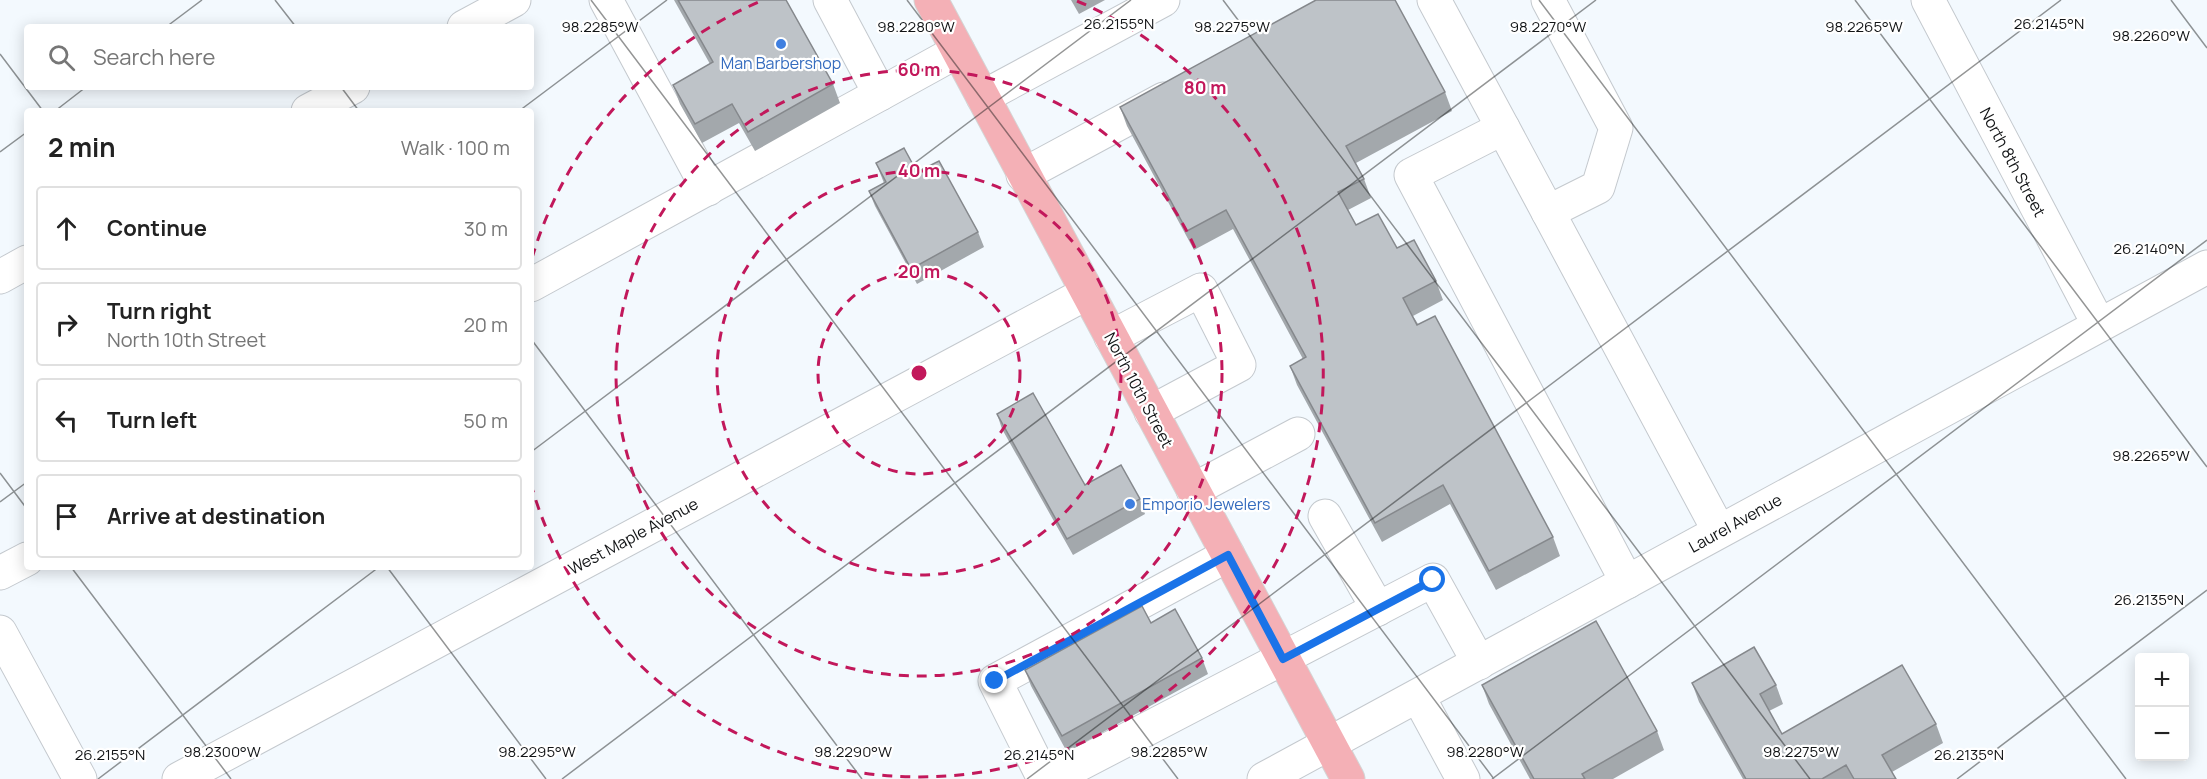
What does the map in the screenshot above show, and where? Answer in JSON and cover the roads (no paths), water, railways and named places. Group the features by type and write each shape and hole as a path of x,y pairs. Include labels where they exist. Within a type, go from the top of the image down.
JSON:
{"main road":[{"name":"North 10th Street","path":"931,0 1348,779"}],"street":[{"path":"470,24 514,0"},
{"path":"606,0 708,189"},
{"path":"830,0 880,94"},
{"path":"983,97 1163,0"},
{"path":"1434,0 1719,531"},
{"path":"1548,0 1616,128 1598,187 1548,212"},
{"name":"North 8th Street","path":"1928,0 2099,324"},
{"path":"534,283 958,51"},
{"path":"1023,175 1191,85"},
{"path":"314,108 347,90"},
{"path":"1503,128 1411,175 1627,582"},
{"path":"0,277 24,264"},
{"name":"Laurel Avenue","path":"1264,779 2207,267"},
{"path":"1111,337 1200,290 1239,365 1151,412"},
{"name":"West Maple Avenue","path":"179,779 1088,293"},
{"path":"1193,490 1298,434"},
{"path":"1325,516 1378,609"},
{"path":"1044,779 995,681 1228,555"},
{"path":"0,573 24,561"},
{"path":"1051,779 1433,580 1479,663"},
{"path":"0,632 80,779"},
{"path":"1418,696 1463,779"}],"place":[{"name":"Man Barbershop","path":"781,44"},
{"name":"Emporio Jewelers","path":"1130,504"}]}
